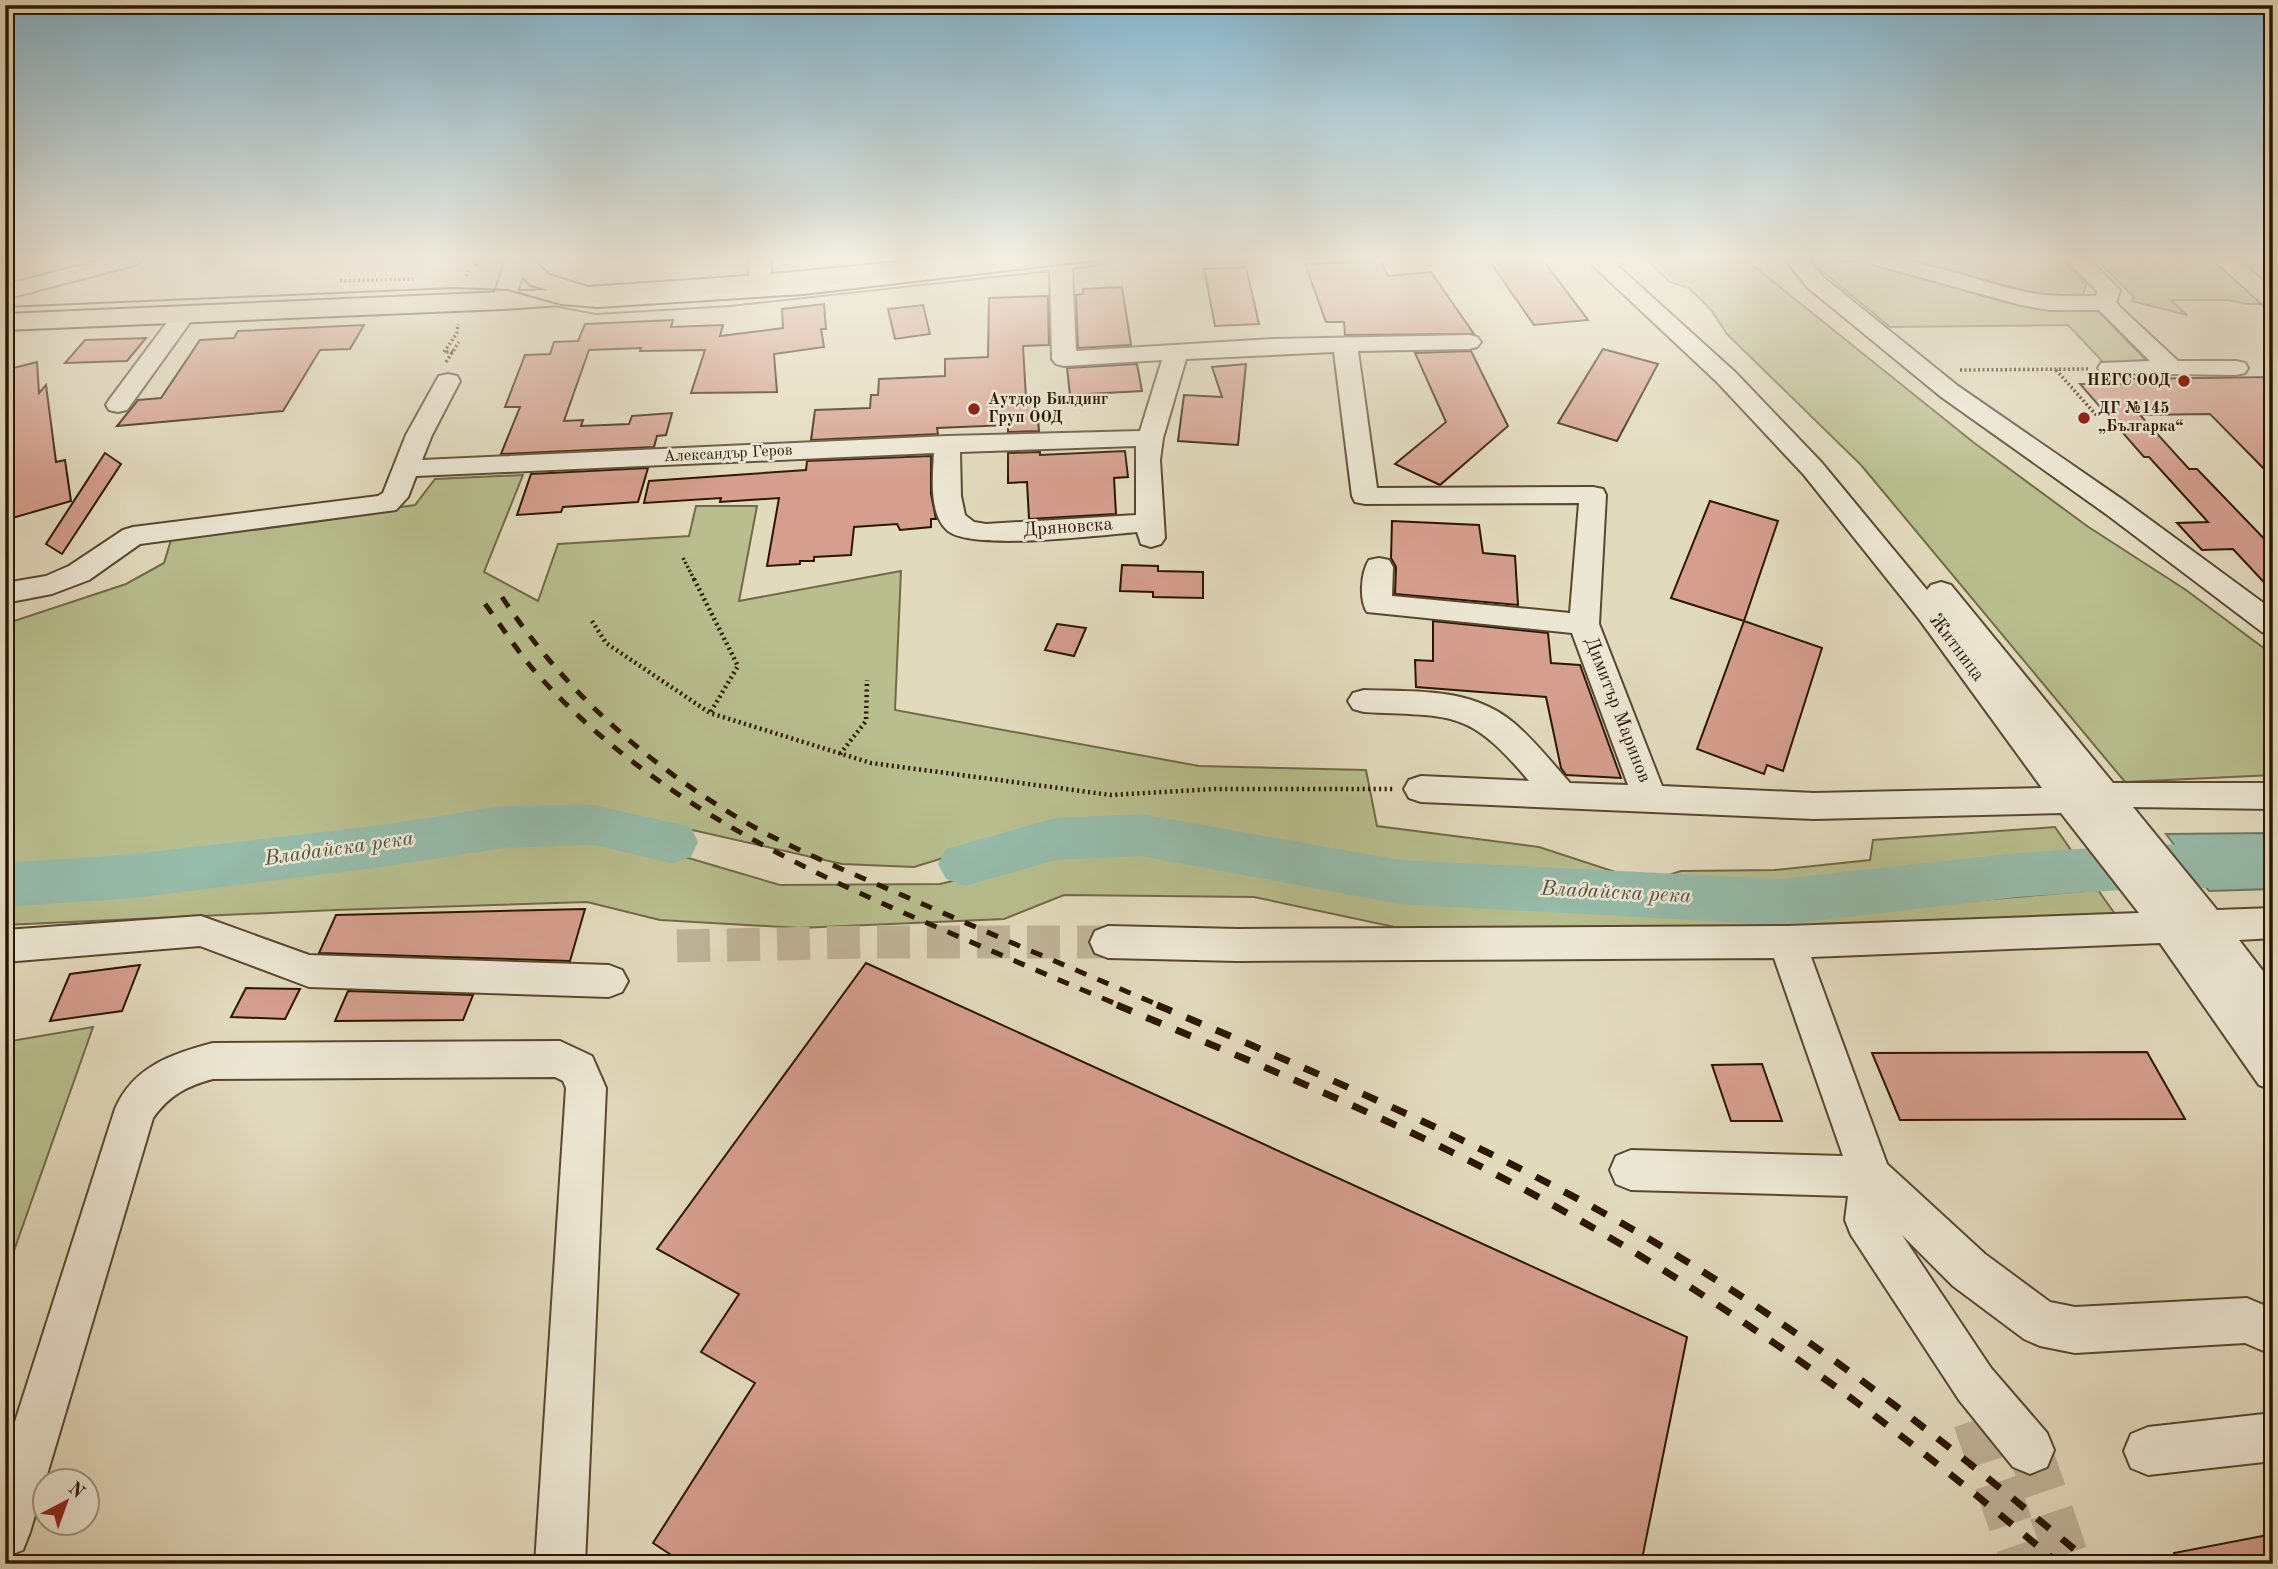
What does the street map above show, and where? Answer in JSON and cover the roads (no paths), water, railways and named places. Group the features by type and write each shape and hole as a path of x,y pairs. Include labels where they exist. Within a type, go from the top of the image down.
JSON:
{"street":[{"path":"118,405 172,332"},
{"path":"1063,332 1064,359 1345,345 1469,342"},
{"name":"Житница","path":"1677,332 1726,377 1813,469 2182,918 2273,1014"},
{"name":"Житница","path":"1706,332 1796,418 1839,465 2096,811"},
{"path":"1877,332 1950,391 2116,508 2273,625"},
{"path":"2135,332 2173,369"},
{"name":"Димитър Маринов","path":"1345,345 1365,496 1593,495 1584,624 1650,799"},
{"path":"1150,438 1176,353"},
{"path":"2110,368 2236,368"},
{"path":"5,593 52,584 79,573 134,536 386,504 395,497 419,435 448,381"},
{"name":"Александър Геров","path":"405,469 947,444 1150,438"},
{"name":"Дряновска","path":"947,444 947,480 951,515 956,524 986,533 1150,530 1147,460 1150,438"},
{"path":"1378,567 1377,605 1584,624"},
{"path":"1364,701 1455,706 1480,715 1503,732 1561,795"},
{"path":"1421,789 1814,806 2096,811 2127,794 2273,796"},
{"path":"1108,942 1238,945 1787,942 2182,918 2273,923"},
{"name":"Житница","path":"2182,918 2273,1072"},
{"path":"5,946 201,932 309,971 608,981"},
{"path":"1787,942 1871,1177 1866,1220 1975,1402 2030,1450"},
{"path":"5,1532 135,1109 153,1084 180,1069 213,1061 560,1059 578,1069 586,1088 560,1564"},
{"path":"1631,1170 1871,1177 1969,1270 2040,1323 2075,1330 2247,1320 2273,1332"},
{"path":"2148,1451 2273,1437"}],"waterway":[{"name":"Владайска река","path":"5,885 134,876 382,846 503,827 594,825 672,842"},
{"name":"Владайска река","path":"965,864 1056,839 1141,835 1400,882 1780,902 2018,875 2137,867 2273,865"}],"tunnel":[{"path":"677,946 866,942 1108,942"},
{"path":"1975,1420 2024,1564"},
{"path":"2030,1450 2069,1564"}],"railway":[{"path":"502,597 528,633 586,700 652,759 725,810 820,860 1161,1006"},
{"path":"485,604 532,668 582,719 628,758 676,793 726,824 832,880 1121,1006"},
{"path":"1117,1005 1331,1096 1436,1145 1609,1237 1744,1322 1809,1367 1936,1463 2059,1564"},
{"path":"1157,1005 1465,1141 1644,1236 1819,1349 1930,1432 2092,1564"}],"place":[{"name":"НЕГС ООД","path":"2184,381"},
{"name":"Аутдор Билдинг Груп ООД","path":"974,409"},
{"name":"ДГ №145 „Българка“","path":"2084,418"}]}
